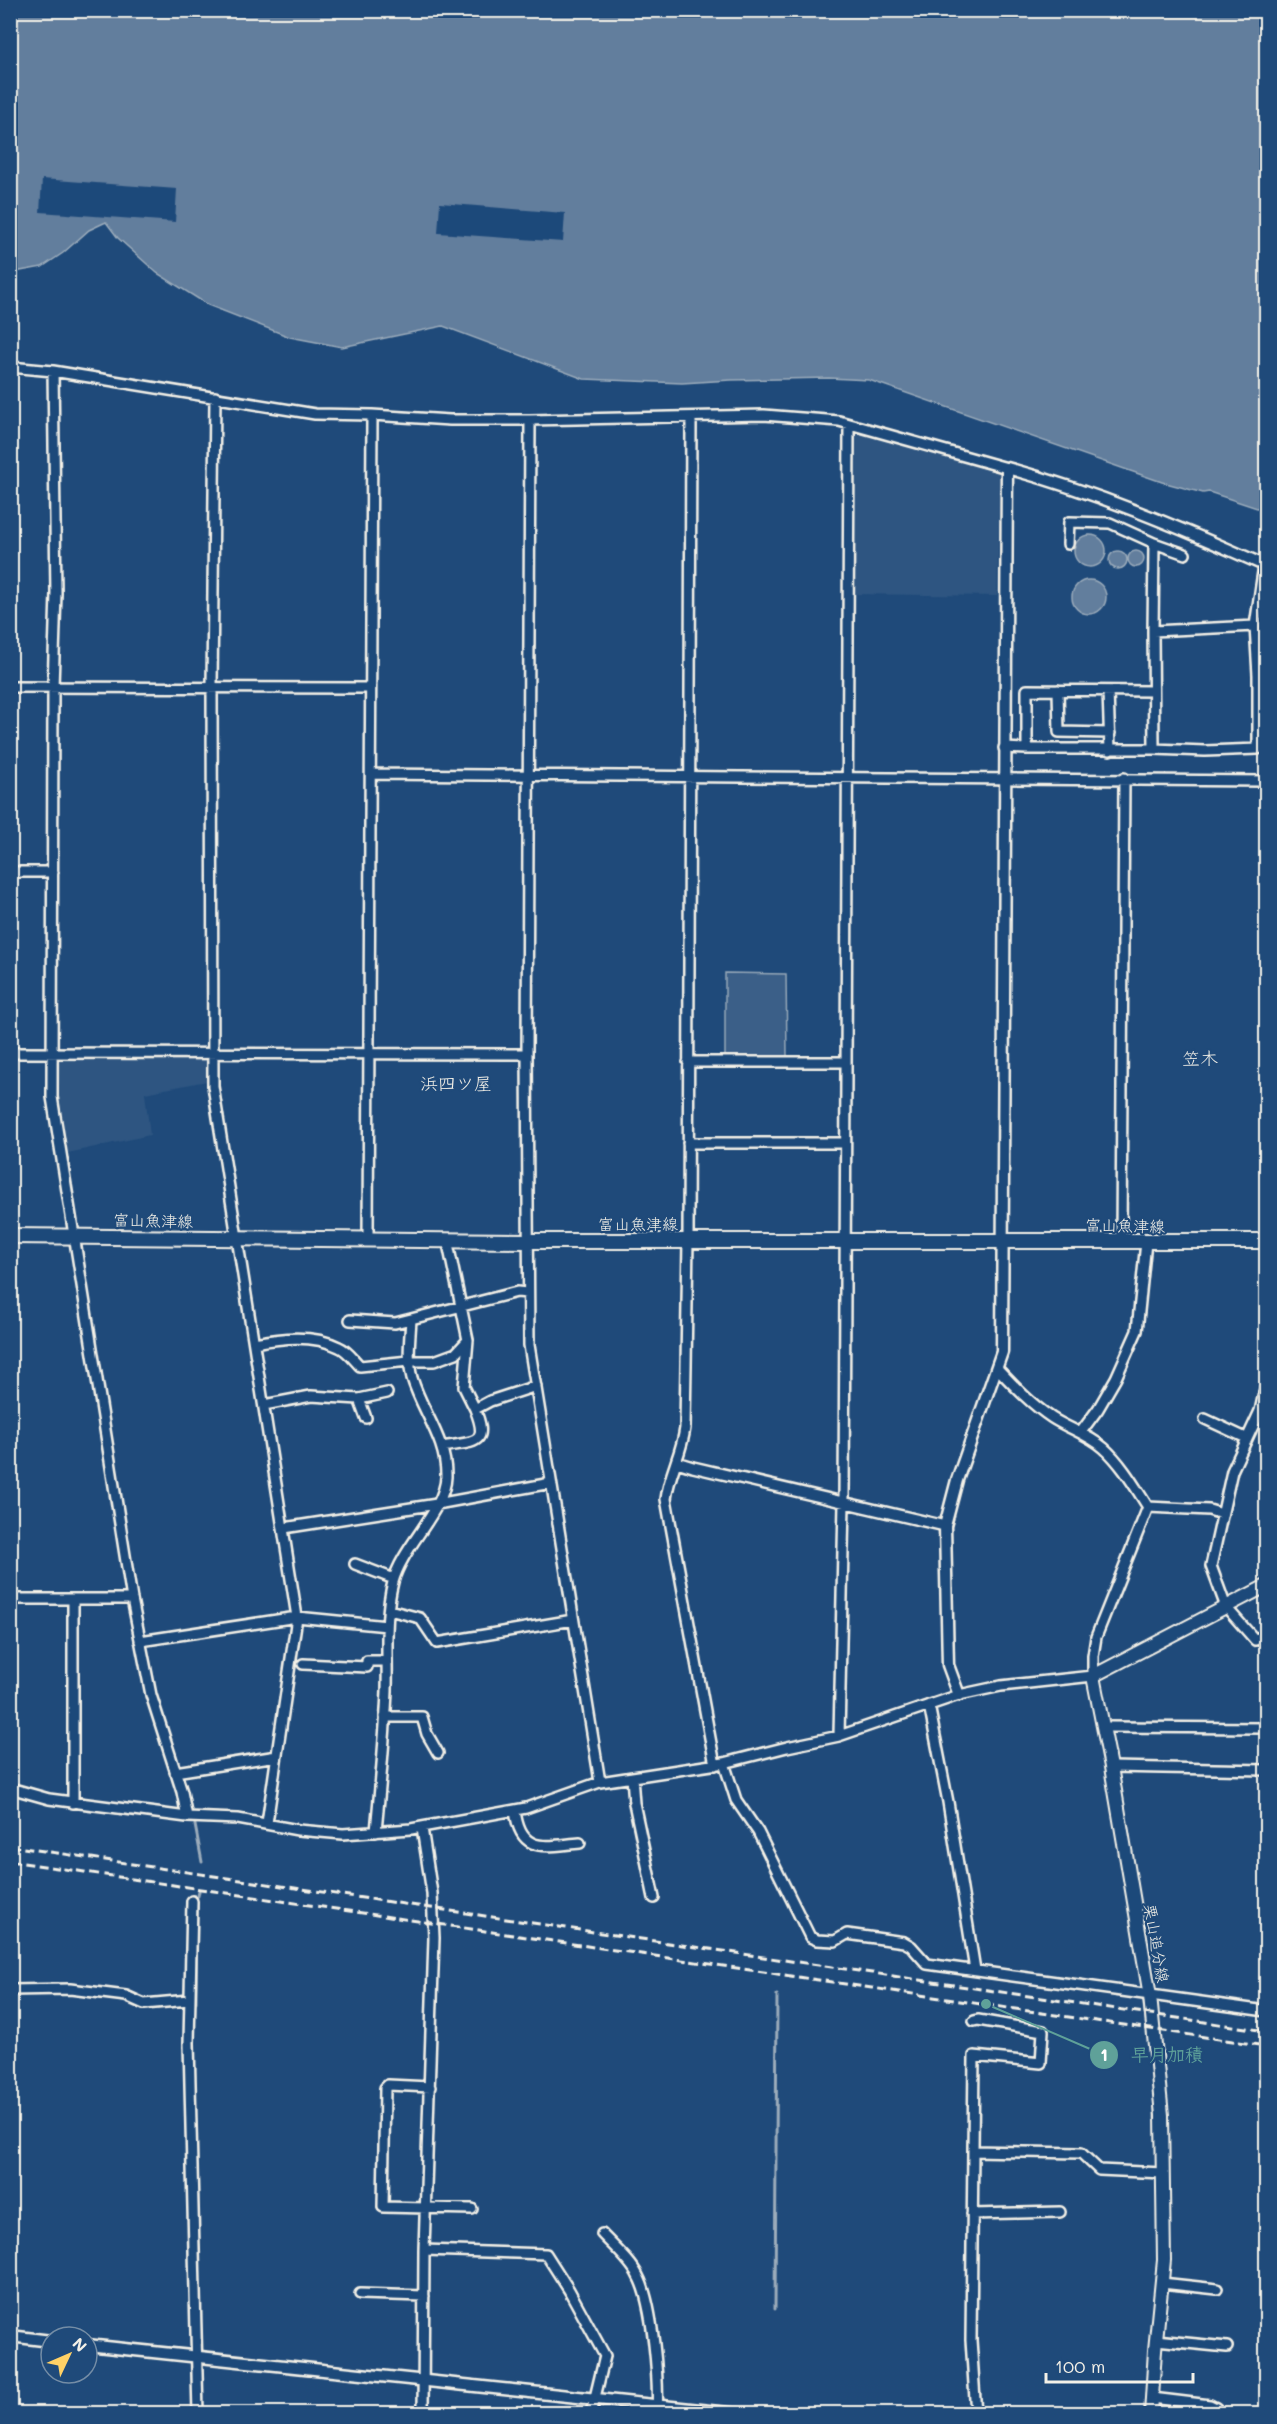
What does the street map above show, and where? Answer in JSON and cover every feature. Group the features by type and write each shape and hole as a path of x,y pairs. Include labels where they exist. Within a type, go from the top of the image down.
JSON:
{"main road":[{"name":"富山魚津線","path":"10,1236 527,1240 1266,1241"},
{"path":"1093,1676 1266,1586"},
{"name":"栗山追分線","path":"1093,1676 1104,1727 1150,1996 1162,2115 1164,2260 1151,2414"}],"street":[{"path":"10,368 53,371 315,414 450,420 691,418 764,415 813,417 849,424 1049,479 1169,522 1265,565 1255,626 1258,675 1258,749 1205,751 1004,748"},
{"path":"53,371 56,593 53,687 52,1097 132,1599 151,1695 187,1816"},
{"path":"214,398 213,1086 297,1617 267,1823"},
{"path":"368,1237 372,415"},
{"path":"691,418 688,1240 685,1428 683,1446 668,1479 666,1499 719,1764 736,1800 758,1832 810,1937 817,1940 835,1941 847,1934 904,1942 911,1946 927,1964 1266,2011"},
{"path":"530,420 527,1054 529,1345 600,1782"},
{"path":"839,1736 844,1503 849,424"},
{"path":"959,1695 948,1665 945,1526 957,1480 1002,1352 1007,468"},
{"path":"1068,543 1069,522 1110,523 1185,554"},
{"path":"1154,749 1155,543"},
{"path":"1153,631 1255,626"},
{"path":"10,687 370,688"},
{"path":"1027,750 1027,690 1153,691"},
{"path":"1058,690 1059,750"},
{"path":"1108,691 1110,750"},
{"path":"1059,732 1110,734"},
{"path":"371,774 1004,780 1124,778 1266,781"},
{"path":"1120,1241 1124,778"},
{"path":"10,872 52,872"},
{"path":"10,1053 527,1054"},
{"path":"688,1062 845,1062"},
{"path":"688,1143 845,1143"},
{"path":"442,1447 476,1441 480,1436 481,1425 464,1387 468,1340 447,1239"},
{"path":"1081,1432 1116,1378 1137,1331 1146,1242"},
{"path":"350,1320 394,1323 517,1292 527,1293"},
{"path":"376,1833 385,1717 387,1626 394,1579 404,1557 437,1504 446,1479 442,1447 417,1391 409,1361 411,1319"},
{"path":"254,1343 280,1338 309,1339 340,1347 360,1366 434,1361 456,1353 468,1340"},
{"path":"997,1368 1027,1399 1104,1448 1129,1477 1148,1507"},
{"path":"1266,1384 1260,1411 1232,1471 1211,1566 1226,1607 1255,1640 1266,1634"},
{"path":"475,1409 490,1401 536,1386"},
{"path":"264,1405 311,1396 359,1399 387,1393"},
{"path":"359,1399 366,1418"},
{"path":"1204,1419 1246,1438"},
{"path":"677,1462 945,1526"},
{"path":"284,1528 551,1483"},
{"path":"1148,1507 1209,1510 1222,1514"},
{"path":"10,1788 73,1803 187,1816 238,1819 298,1830 343,1834 376,1833 422,1828 515,1810 600,1782 719,1764 787,1746 839,1736 959,1695 1001,1686 1093,1676 1096,1637 1148,1507"},
{"path":"355,1564 394,1579"},
{"path":"10,1599 132,1599"},
{"path":"73,1803 74,1599"},
{"path":"389,1610 420,1618 437,1643 573,1620"},
{"path":"141,1641 297,1617 387,1626"},
{"path":"303,1664 367,1667 367,1661 387,1661"},
{"path":"929,1705 948,1802 975,1970"},
{"path":"385,1717 423,1717 427,1734 438,1753"},
{"path":"1104,1727 1266,1728"},
{"path":"175,1772 277,1756"},
{"path":"1111,1767 1266,1770"},
{"path":"632,1777 634,1803 654,1898"},
{"path":"515,1810 517,1828 528,1843 538,1847 580,1843"},
{"path":"422,1828 432,1893 434,1938 424,2250 423,2414"},
{"path":"192,1901 189,2000 198,2414"},
{"path":"10,1990 70,1989 126,1996 144,2004 189,2000"},
{"path":"975,2021 1043,2031 1041,2063 974,2056 971,2340 976,2414"},
{"path":"430,2087 388,2085 385,2088 383,2207 472,2209"},
{"path":"973,2151 1081,2153 1099,2169 1163,2173"},
{"path":"972,2214 1060,2212"},
{"path":"602,2234 638,2275 645,2292 656,2364 657,2409"},
{"path":"424,2250 546,2254 569,2289 605,2356 597,2398 591,2414"},
{"path":"1162,2283 1217,2289"},
{"path":"360,2294 424,2296"},
{"path":"10,2336 39,2340"},
{"path":"1156,2340 1227,2347"},
{"path":"99,2346 597,2398 657,2409 738,2414"},
{"path":"1152,2398 1210,2405 1216,2408 1217,2414"}],"shaded area":[{"path":"10,11 1266,11 1266,511 1209,492 1203,493 1162,482 869,380 829,378 682,383 584,379 443,326 342,347 290,337 208,305 157,273 118,238 106,222 89,230 63,253 42,267 11,271"},
{"path":"854,429 925,447 1000,472 997,596 852,594"},
{"path":"1090,535 1101,540 1106,551 1101,562 1090,567 1079,562 1074,551 1079,540"},
{"path":"1118,551 1124,554 1127,560 1124,566 1118,569 1112,566 1109,560 1112,554"},
{"path":"1133,551 1139,551 1144,559 1142,565 1133,567 1128,562 1128,556"},
{"path":"1089,580 1101,585 1106,597 1101,609 1089,614 1077,609 1072,597 1077,585"},
{"path":"725,973 786,974 787,1056 725,1057"},
{"path":"209,1057 207,1081 145,1093 150,1135 68,1153 56,1096 57,1058"}],"pier":[{"path":"42,179 177,189 175,222 40,212"},
{"path":"440,203 565,213 563,242 438,233"}],"waterway":[{"path":"195,1825 202,1862"},
{"path":"198,1896 199,1891"},
{"path":"196,2002 197,1907"},
{"path":"1142,1989 1150,2052"},
{"path":"775,2309 777,1995"},
{"path":"1155,2104 1155,2119"}],"railway":[{"path":"10,1846 1266,2031"},
{"path":"10,1861 1266,2046"}],"place":[{"name":"早月加積","path":"986,2004"}],"district":[{"name":"笠木","path":"1200,1058"},
{"name":"浜四ツ屋","path":"456,1083"}]}
